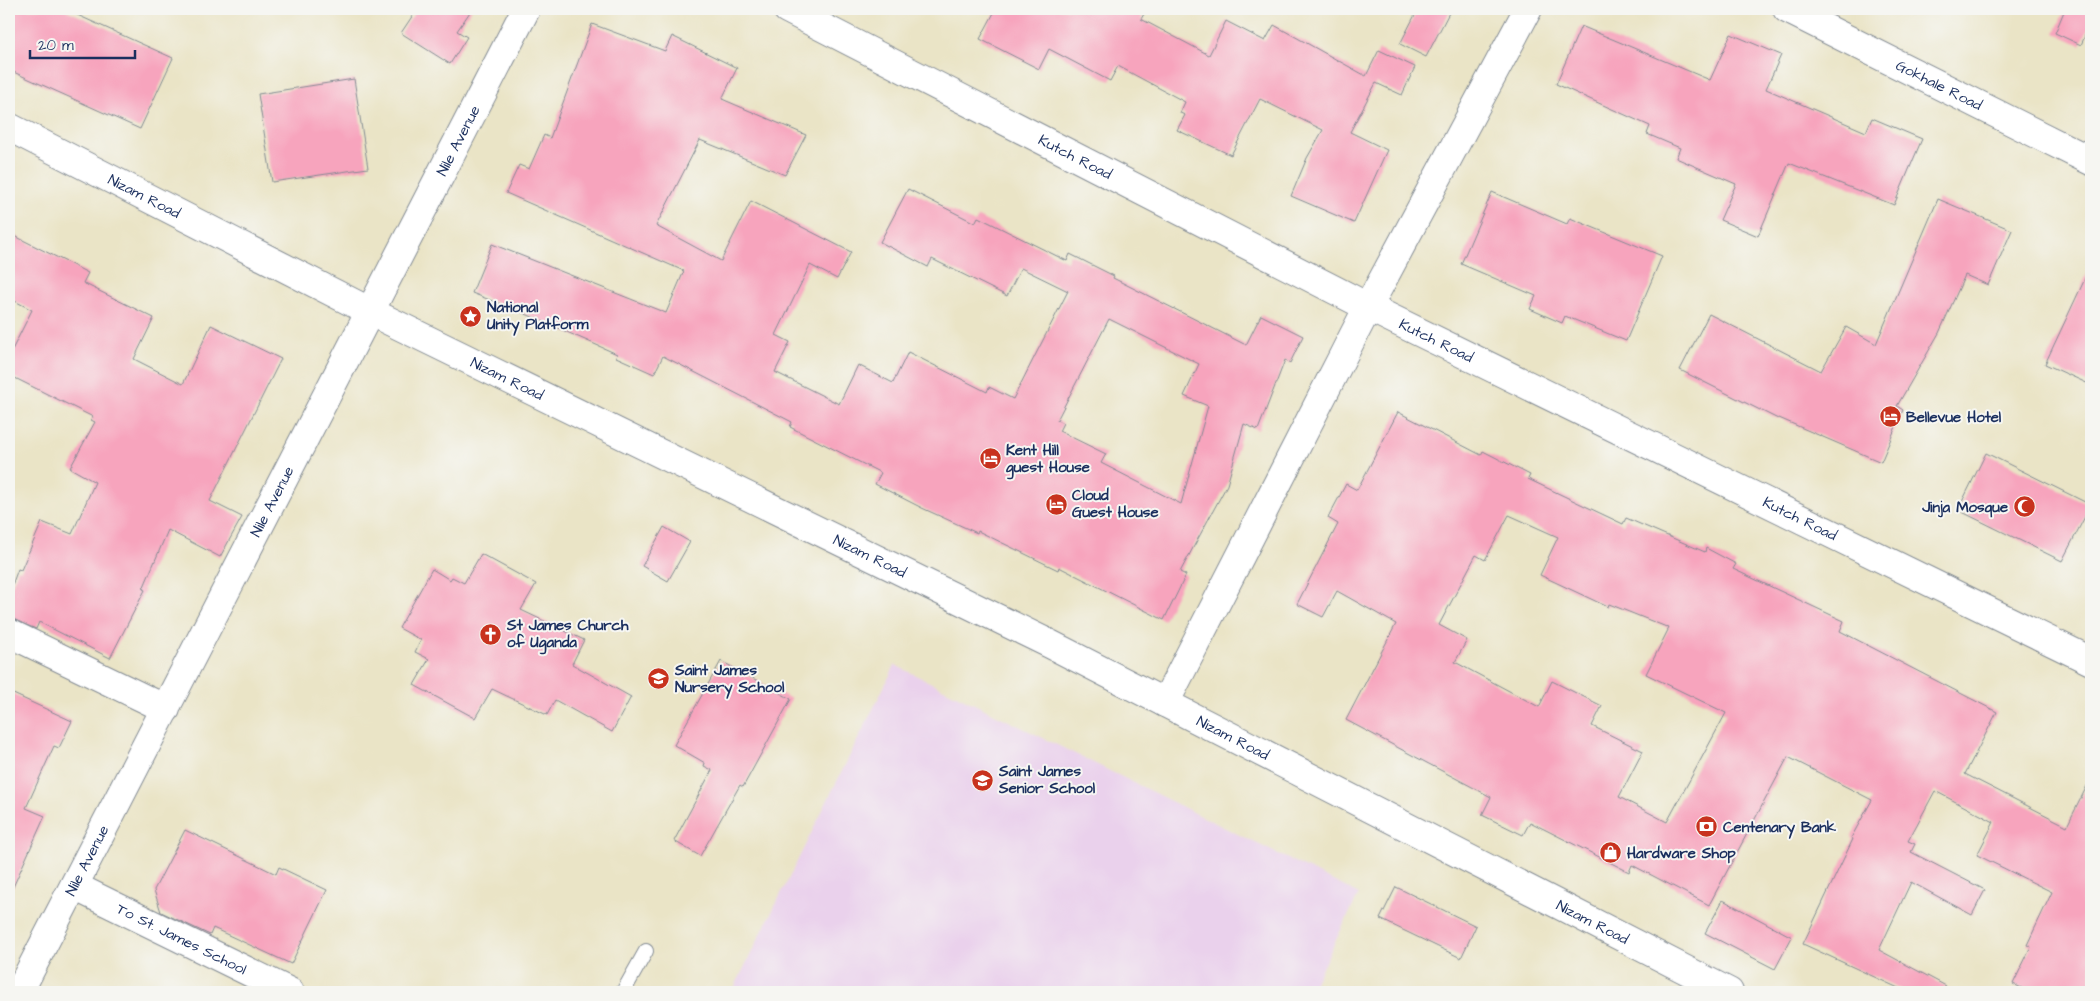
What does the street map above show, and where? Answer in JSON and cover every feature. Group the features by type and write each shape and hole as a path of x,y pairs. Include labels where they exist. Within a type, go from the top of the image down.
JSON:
{"street":[{"name":"Nile Avenue","path":"19,992 526,9"},
{"name":"Kutch Road","path":"787,9 1368,307 2091,662"},
{"path":"1165,703 1368,307 1528,9"},
{"name":"Gokhale Road","path":"1786,9 2091,161"},
{"name":"Nizam Road","path":"9,127 371,312 1050,644 1729,992"},
{"path":"9,633 166,709"},
{"name":"To St. James School","path":"74,886 290,992"}],"lane":[{"path":"623,992 646,951"}],"shaded area":[{"name":"Saint James Senior School","path":"895,665 1359,894 1310,992 732,992"}],"building":[{"path":"15,9 64,9 173,58 140,129 9,70 9,23"},
{"path":"417,9 472,9 457,31 467,37 450,64 401,33"},
{"path":"996,9 1147,9 1141,19 1209,55 1226,21 1265,41 1274,25 1366,76 1379,50 1415,67 1402,95 1376,83 1350,132 1387,150 1354,223 1291,196 1307,158 1323,130 1260,99 1231,155 1177,130 1185,115 1180,113 1185,102 1118,66 1110,81 1049,49 1039,69 980,39"},
{"path":"1418,9 1451,9 1426,57 1400,44"},
{"path":"2065,9 2091,9 2091,22 2081,45 2055,33"},
{"path":"592,24 665,51 672,36 737,68 722,99 806,135 785,175 700,140 656,226 721,261 751,201 851,252 837,279 810,265 776,335 790,342 775,372 839,404 858,365 893,383 908,352 987,392 989,387 1013,399 1068,291 1021,268 1007,296 932,259 928,267 880,242 908,189 975,223 978,217 1067,261 1070,254 1114,276 1113,278 1246,345 1261,315 1303,336 1290,363 1285,360 1258,430 1244,424 1227,485 1180,572 1186,575 1164,620 1059,567 1058,570 978,531 977,533 922,508 875,484 881,473 790,427 792,422 663,356 654,374 616,357 617,354 472,293 492,244 666,313 684,271 506,193 519,165 529,169 544,135 550,138","holes":["1109,319 1199,364 1184,396 1208,406 1181,504 1101,463 1106,454 1059,431 1063,423 1057,420"]},
{"path":"1581,26 1710,80 1731,34 1781,55 1766,89 1866,132 1872,118 1922,139 1894,205 1789,163 1758,236 1720,220 1736,184 1676,158 1680,148 1647,134 1650,126 1556,84"},
{"path":"354,79 368,168 272,182 258,94"},
{"path":"1492,192 1567,224 1570,218 1662,256 1626,341 1565,316 1562,323 1530,309 1536,296 1461,264"},
{"path":"1938,199 2012,230 1988,285 1965,275 1939,333 1897,406 1903,410 1881,462 1778,419 1680,370 1709,314 1821,371 1846,327 1876,344"},
{"path":"9,233 88,273 83,283 154,318 134,359 183,384 211,325 281,359 210,501 242,517 220,557 168,530 143,589 145,590 110,658 39,622 36,629 9,618 9,593 18,569 21,570 42,522 72,534 95,482 70,468 95,422 91,420 93,417 9,375 9,356 32,310 9,298"},
{"path":"2091,266 2091,385 2045,364"},
{"path":"1398,412 1481,455 1483,451 1530,475 1528,479 1623,524 1626,518 1705,552 1706,548 1736,564 1733,569 1844,621 1840,631 1997,712 1965,774 2067,826 2091,778 2091,992 2030,992 2013,984 2031,947 2027,945 2052,892 1977,855 1994,822 1935,791 1908,841 1915,844 1911,852 1985,890 1972,915 1911,882 1879,950 1946,986 1943,992 1907,992 1803,944 1853,839 1851,838 1872,800 1788,757 1709,905 1632,865 1629,872 1530,822 1523,835 1482,815 1491,797 1346,720 1396,624 1337,591 1323,617 1297,604 1338,524 1328,518 1346,484 1357,490","holes":["1509,515 1558,537 1540,575 1608,607 1609,604 1669,628 1646,674 1726,713 1667,822 1619,797 1643,751 1592,726 1602,706 1552,681 1539,707 1455,662 1467,640 1439,625 1476,555 1485,560"]},
{"name":"Jinja Mosque","path":"1986,453 2091,505 2062,561 1958,510"},
{"path":"664,527 690,542 668,581 642,566"},
{"name":"St James Church of Uganda","path":"481,554 536,584 521,610 584,640 572,664 631,697 612,732 555,700 547,715 492,689 475,718 414,685 429,659 415,652 421,640 399,628 432,569 450,580 452,577 464,583"},
{"path":"721,661 791,699 743,787 740,785 700,856 674,841 712,770 704,766 705,763 674,745"},
{"path":"9,692 72,721 59,748 54,746 26,808 45,816 9,896"},
{"path":"185,830 276,874 279,867 327,890 291,964 213,928 210,935 161,912 154,890"},
{"path":"1396,887 1476,926 1461,958 1380,919"},
{"path":"1723,900 1792,937 1775,969 1705,933"}],"place":[{"name":"National Unity Platform","path":"471,316"},
{"name":"Bellevue Hotel","path":"1890,417"},
{"name":"Kent Hill guest House","path":"990,459"},
{"name":"Cloud Guest House","path":"1056,504"},
{"name":"Jinja Mosque","path":"2024,507"},
{"name":"St James Church of Uganda","path":"491,634"},
{"name":"Saint James Nursery School","path":"659,679"},
{"name":"Saint James Senior School","path":"983,780"},
{"name":"Centenary Bank","path":"1707,827"},
{"name":"Hardware Shop","path":"1611,853"}]}
